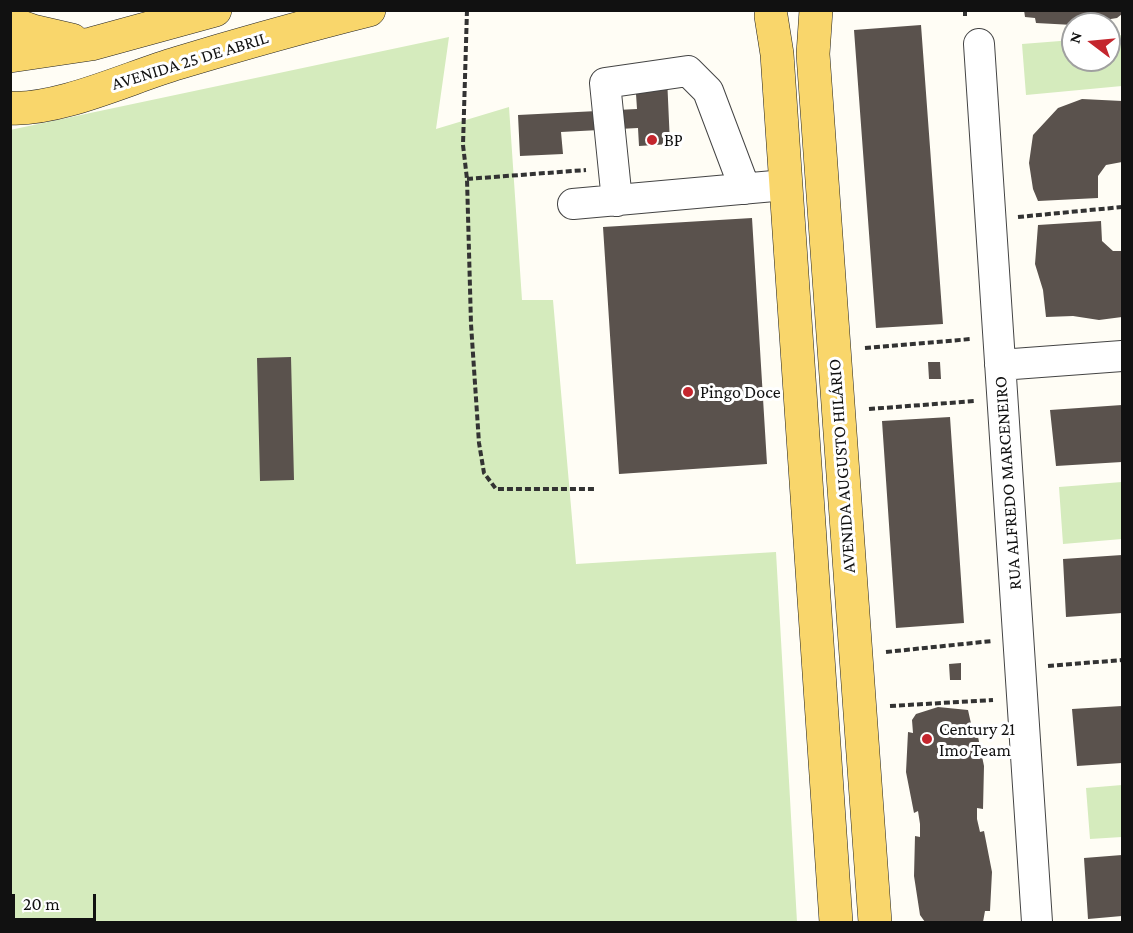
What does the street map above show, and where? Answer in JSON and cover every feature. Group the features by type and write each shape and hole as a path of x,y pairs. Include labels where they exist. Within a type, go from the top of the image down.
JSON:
{"main road":[{"path":"10,56 91,44 215,10"},
{"name":"AVENIDA 25 DE ABRIL","path":"10,108 47,105 178,63 369,10"},
{"path":"761,13 794,16 815,10"},
{"name":"AVENIDA AUGUSTO HILÁRIO","path":"815,10 813,54 874,922"},
{"name":"AVENIDA AUGUSTO HILÁRIO","path":"761,13 777,54 836,922"},
{"path":"10,24 91,44"}],"street":[{"name":"RUA ALFREDO MARCENEIRO","path":"979,44 1037,922"},
{"path":"617,201 605,83 688,71 708,91 734,191"},
{"path":"573,204 785,185"},
{"path":"999,351 1122,356"}],"path":[{"path":"467,10 463,146 467,179 475,399 484,473 496,489 596,489"},
{"path":"467,179 614,168"},
{"path":"990,219 1122,207"},
{"path":"834,350 999,351"},
{"path":"838,411 1002,399"},
{"path":"855,655 1019,638"},
{"path":"1021,668 1122,660"},
{"path":"859,708 1022,698"}],"green space":[{"path":"1121,35 1122,86 1026,95 1022,44 1061,41 1061,72 1121,72"},
{"path":"449,37 436,129 509,107 522,300 553,300 576,564 776,552 797,922 11,922 10,130"},
{"path":"1122,482 1122,539 1063,544 1059,487"},
{"path":"1122,785 1122,837 1090,839 1086,788"}],"building":[{"path":"1024,10 1122,10 1121,15 1121,12 1061,12 1061,24 1036,23 1035,18 1025,17"},
{"path":"921,25 943,324 876,328 854,30"},
{"path":"667,77 670,144 639,146 638,128 561,132 563,154 520,156 518,115 637,109 635,79"},
{"path":"1082,99 1122,101 1122,162 1106,165 1098,176 1098,198 1038,201 1033,189 1029,163 1033,135 1058,108"},
{"name":"Pingo Doce","path":"752,218 767,464 619,474 603,227"},
{"path":"1101,221 1102,241 1113,251 1122,251 1122,317 1099,320 1073,316 1046,317 1043,290 1035,264 1038,225"},
{"path":"291,357 294,480 260,481 257,358"},
{"path":"928,362 940,362 941,379 929,379"},
{"path":"1122,405 1122,462 1056,466 1050,410"},
{"path":"950,417 964,623 896,628 882,421"},
{"path":"1122,555 1122,613 1066,617 1063,559"},
{"path":"961,663 961,680 950,680 949,664"},
{"path":"1122,706 1122,763 1077,766 1072,709"},
{"path":"938,707 968,710 972,728 976,727 984,766 983,809 977,808 977,819 980,832 984,831 992,872 990,911 985,911 983,922 925,922 920,915 914,876 915,836 920,837 920,824 918,811 914,813 906,772 908,732 913,733 912,720 916,714"},
{"path":"1122,855 1122,916 1088,919 1084,858"}],"place":[{"name":"BP","path":"652,140"},
{"name":"Pingo Doce","path":"688,392"},
{"name":"Century 21 Imo Team","path":"927,739"}]}
